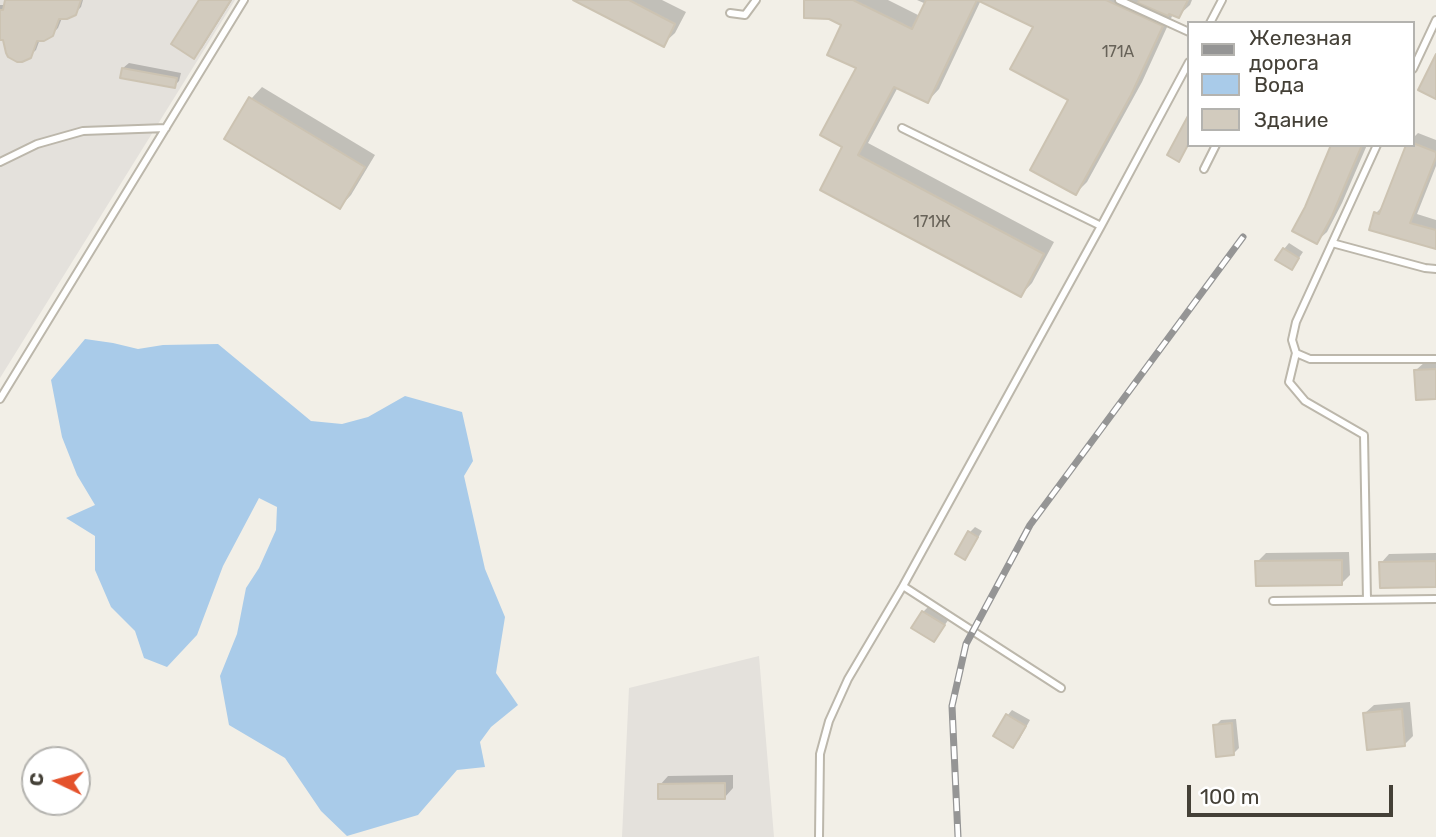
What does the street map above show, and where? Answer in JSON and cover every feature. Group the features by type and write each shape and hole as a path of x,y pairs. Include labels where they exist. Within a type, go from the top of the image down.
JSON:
{"lane":[{"path":"0,399 244,0"},
{"path":"730,13 745,15 756,0"},
{"path":"1119,0 1188,32"},
{"path":"1211,21 1222,0"},
{"path":"1415,65 1436,20"},
{"path":"819,837 820,754 829,721 848,679 903,586 1188,64"},
{"path":"0,162 37,144 83,131 166,128"},
{"path":"902,128 1101,226"},
{"path":"1204,169 1215,147"},
{"path":"1367,600 1363,435 1305,401 1289,382 1296,353 1292,340 1296,322 1376,147"},
{"path":"1332,243 1436,269"},
{"path":"1296,353 1310,359 1436,359"},
{"path":"903,586 1061,688"},
{"path":"1273,601 1436,599"}],"shaded area":[{"path":"0,0 235,0 0,378"},
{"path":"759,656 774,837 622,837 629,688"}],"water":[{"path":"85,339 138,349 163,345 218,344 311,421 342,424 368,417 405,396 462,412 473,461 464,476 485,569 505,617 496,673 518,705 491,727 480,742 485,767 457,770 418,815 347,836 321,811 285,758 229,725 220,676 237,634 246,588 259,568 276,530 277,507 259,498 223,566 197,635 167,667 144,658 135,631 111,607 95,570 95,536 66,518 95,505 77,475 62,437 51,380"}],"building":[{"path":"5,0 81,0 76,15 59,19 53,36 37,41 31,58 17,62 8,57 3,40 0,40 0,10 3,10"},
{"path":"199,0 231,0 194,59 171,44"},
{"path":"573,0 629,0 675,24 664,47"},
{"path":"804,0 853,0 912,29 926,0 977,0 928,103 894,87 858,155 1044,254 1021,297 820,190 842,147 820,135 856,68 827,55 841,25 829,19 804,18"},
{"path":"977,0 1106,0 1163,26 1131,95 1076,195 1030,170 1068,100 1010,69 1033,27"},
{"path":"1139,0 1188,0 1179,18 1138,3"},
{"path":"1436,54 1436,99 1418,90"},
{"path":"122,68 177,78 175,88 120,78"},
{"path":"249,97 365,167 340,209 224,139"},
{"path":"1188,116 1188,145 1179,162 1167,155"},
{"path":"1415,144 1436,152 1410,223 1436,230 1436,249 1369,230 1374,212 1379,214 1405,147 1415,147"},
{"path":"1330,147 1361,147 1317,244 1292,231"},
{"path":"1283,248 1299,258 1292,270 1275,260"},
{"path":"1436,369 1436,399 1416,400 1414,370"},
{"path":"968,531 978,537 965,560 955,554"},
{"path":"1342,560 1342,585 1256,586 1255,561"},
{"path":"1436,561 1436,587 1380,588 1379,562"},
{"path":"922,611 945,625 934,642 911,628"},
{"path":"1402,709 1405,746 1367,750 1363,713"},
{"path":"1006,714 1026,726 1013,748 993,736"},
{"path":"1232,723 1234,755 1216,757 1213,725"},
{"path":"725,783 725,799 658,799 658,784"}],"railway":[{"path":"958,837 952,706 966,644 1030,525 1243,237"}]}
